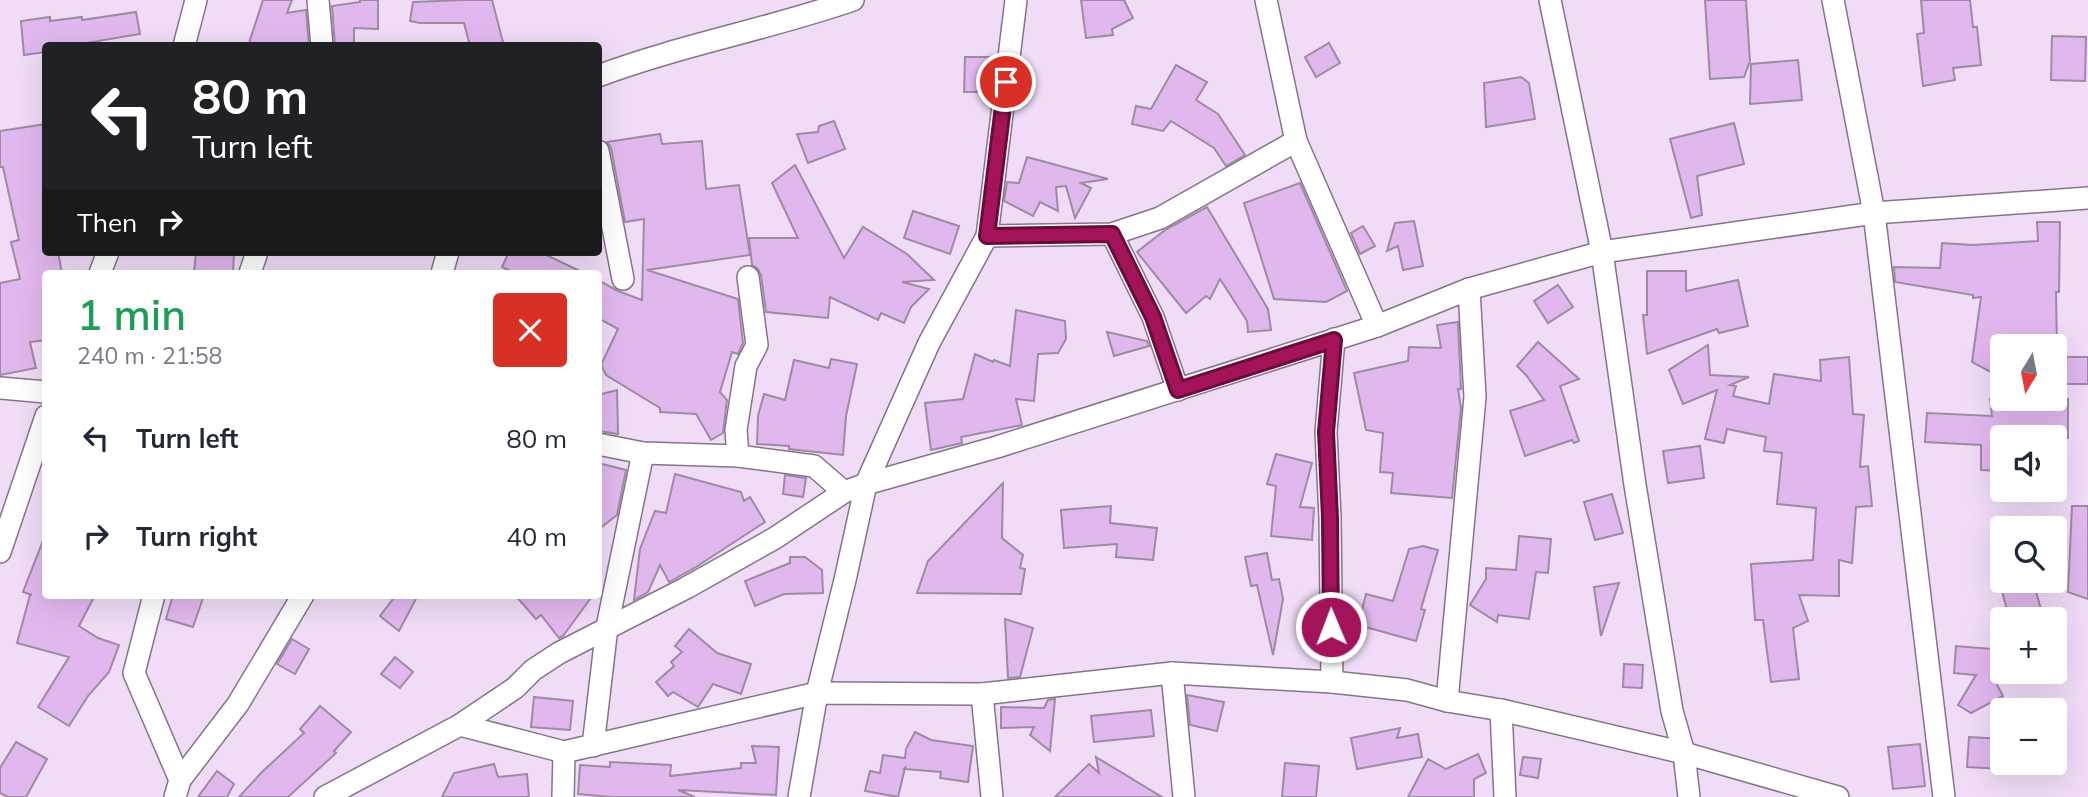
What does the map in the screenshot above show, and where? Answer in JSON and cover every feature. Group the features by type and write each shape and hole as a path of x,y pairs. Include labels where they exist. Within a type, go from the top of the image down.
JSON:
{"street":[{"path":"185,42 195,0"},
{"path":"318,0 322,42"},
{"path":"602,75 648,58 794,20 853,0"},
{"path":"799,797 817,693 866,484 929,343 987,236 1016,0"},
{"path":"1266,0 1296,141 1377,326"},
{"path":"1550,0 1602,252 1635,485 1667,684 1684,753 1689,797"},
{"path":"1833,0 1874,213 1944,797"},
{"path":"987,236 1112,234 1160,218 1296,141"},
{"path":"602,171 623,279"},
{"path":"326,797 460,725 515,688 533,670 559,653 686,588 775,538 845,492 866,484 997,447 1334,340 1469,289 1602,252 1874,213 2088,198"},
{"path":"1112,234 1153,317 1178,390"},
{"path":"738,456 736,430 746,366 757,345 748,277"},
{"path":"1447,701 1475,397 1469,289"},
{"path":"1332,682 1326,432 1334,340"},
{"path":"0,388 42,392"},
{"path":"0,552 42,428"},
{"path":"602,445 643,453 738,456 814,466 845,492"},
{"path":"593,746 607,627 643,453"},
{"path":"153,599 134,673 178,788"},
{"path":"178,788 238,704 301,599"},
{"path":"460,725 564,752 817,693 982,694 1172,673 1332,682 1407,690 1684,753 1838,797"},
{"path":"1172,673 1184,797"},
{"path":"982,694 992,797"},
{"path":"1501,710 1505,797"},
{"path":"563,797 564,752"}],"building":[{"path":"263,0 292,0 287,13 306,10 309,42 249,42"},
{"path":"378,0 378,29 354,28 354,42 335,42 332,6"},
{"path":"492,0 503,42 469,42 464,23 410,21 413,2"},
{"path":"1081,0 1124,0 1133,18 1112,29 1113,35 1086,38"},
{"path":"1705,0 1746,0 1750,61 1744,77 1710,79"},
{"path":"1921,0 1970,0 1973,27 1977,27 1981,65 1953,68 1955,80 1923,86 1917,34 1924,33"},
{"path":"136,12 140,34 92,42 42,42 42,53 24,55 21,21 50,17 50,21 82,17 82,20"},
{"path":"2052,36 2086,37 2085,81 2051,80"},
{"path":"1329,43 1340,63 1316,77 1305,57"},
{"path":"965,57 989,57 990,92 964,92"},
{"path":"1798,60 1802,100 1750,104 1751,64"},
{"path":"1176,65 1207,82 1196,100 1218,114 1245,155 1226,166 1214,148 1171,121 1163,131 1132,124 1136,106 1151,109"},
{"path":"1521,77 1529,83 1535,119 1486,127 1484,83"},
{"path":"834,121 845,149 808,163 797,134 818,132 819,126"},
{"path":"1734,123 1744,164 1697,176 1702,215 1691,218 1670,139"},
{"path":"42,125 42,256 59,256 61,270 42,270 42,340 30,342 36,368 0,375 0,283 20,279 11,242 19,240 3,167 0,167 0,131"},
{"path":"660,134 662,144 702,141 706,189 739,185 750,255 647,270 738,299 743,343 738,354 732,352 720,392 727,400 723,433 711,440 696,414 660,412 660,408 606,375 602,367 618,329 602,320 602,282 642,300 644,219 625,222 611,148 607,142"},
{"path":"1027,157 1108,179 1081,183 1091,188 1075,218 1066,186 1056,187 1058,211 1040,202 1033,216 1004,201 1007,182 1019,183"},
{"path":"795,165 844,258 863,227 907,254 934,280 902,282 929,289 911,307 904,323 881,313 878,320 830,297 828,318 766,312 761,275 752,265 749,238 798,238 772,183"},
{"path":"1300,183 1347,291 1326,302 1274,299 1244,203"},
{"path":"1207,207 1268,309 1271,330 1248,332 1247,321 1220,279 1210,299 1206,296 1186,313 1137,252 1165,230"},
{"path":"913,211 959,226 950,254 904,238"},
{"path":"1414,221 1423,266 1403,270 1398,246 1387,251 1395,223"},
{"path":"2037,222 2060,222 2057,334 1990,334 1990,372 1972,362 1981,297 1973,298 1973,295 1895,282 1894,267 1940,268 1942,243 1973,245 2038,241"},
{"path":"1363,226 1375,246 1360,254 1351,233"},
{"path":"196,256 234,256 233,270 194,270"},
{"path":"507,256 548,256 578,270 508,270 502,267"},
{"path":"1647,271 1686,271 1686,291 1738,280 1748,326 1719,333 1717,329 1647,354 1643,315 1647,315"},
{"path":"1558,285 1573,307 1548,323 1534,301"},
{"path":"1016,310 1065,321 1066,339 1058,353 1038,354 1034,401 1016,399 1022,425 961,437 962,443 931,450 925,403 963,399 975,354 1010,366"},
{"path":"1458,322 1461,389 1458,389 1461,408 1452,498 1391,493 1393,473 1380,472 1383,433 1366,430 1354,373 1408,361 1409,347 1441,348 1437,325"},
{"path":"1107,332 1147,341 1149,346 1114,356"},
{"path":"1538,342 1579,379 1560,386 1579,441 1574,443 1572,440 1525,456 1510,411 1544,400 1517,366"},
{"path":"1708,345 1710,375 1749,377 1730,385 1736,386 1733,396 1769,404 1774,374 1821,381 1820,360 1849,357 1853,414 1864,415 1860,467 1868,466 1872,506 1856,507 1852,563 1839,560 1839,596 1799,595 1808,621 1793,628 1799,679 1771,682 1763,620 1755,620 1751,564 1813,560 1816,508 1777,504 1782,453 1764,451 1766,437 1727,429 1724,443 1705,439 1717,390 1683,404 1669,370"},
{"path":"2067,357 2088,357 2088,384 2067,384"},
{"path":"831,359 857,364 846,416 843,455 757,444 758,416 764,394 785,400 794,360 829,368"},
{"path":"617,390 618,434 602,431 602,394"},
{"path":"2068,399 2068,438 2067,425 1990,425 1990,470 1981,470 1981,445 1925,442 1927,413 1992,416 1991,411 2067,411"},
{"path":"1700,446 1704,478 1668,483 1663,451"},
{"path":"1276,454 1312,463 1300,507 1314,508 1312,540 1271,536 1276,486 1267,484"},
{"path":"602,464 626,470 617,515 602,527"},
{"path":"675,474 741,492 744,501 750,497 765,522 669,582 660,565 648,592 634,600 640,549 655,511 666,513"},
{"path":"785,475 806,478 803,497 783,494"},
{"path":"1003,483 1002,538 1023,555 1020,568 1025,569 1021,594 917,593 928,561"},
{"path":"1612,494 1623,533 1595,540 1584,502"},
{"path":"1111,506 1110,523 1157,528 1153,560 1116,557 1117,544 1064,548 1061,510"},
{"path":"2072,506 2088,506 2088,599 2068,592"},
{"path":"1519,536 1551,539 1548,573 1536,572 1529,619 1498,615 1497,622 1470,605 1486,579 1486,568 1516,570"},
{"path":"42,543 42,599 93,599 79,626 98,638 119,645 109,672 88,696 69,726 38,707 69,657 17,643 32,595 23,592"},
{"path":"1423,546 1438,550 1421,609 1425,610 1416,641 1358,625 1366,594 1393,601 1409,549"},
{"path":"1267,553 1272,580 1279,579 1283,599 1273,655 1257,585 1251,586 1245,557"},
{"path":"790,557 805,557 822,570 823,593 784,594 755,606 745,581 790,563"},
{"path":"1619,583 1601,636 1594,587"},
{"path":"2002,593 2036,593 2040,607 2006,607"},
{"path":"172,599 203,599 193,627 166,619"},
{"path":"393,599 416,599 399,631 380,616"},
{"path":"518,599 590,599 559,638 541,615 536,619"},
{"path":"1005,619 1033,628 1020,677 1008,678"},
{"path":"689,629 717,653 751,664 741,694 713,684 698,707 673,692 668,696 656,682 674,666 671,662 682,652 675,646"},
{"path":"292,639 309,649 295,674 277,664"},
{"path":"1956,646 1990,649 1990,684 1997,684 2003,696 1990,698 1990,703 1971,713 1958,705 1976,675 1954,673"},
{"path":"395,657 413,672 400,688 381,674"},
{"path":"1624,664 1643,665 1642,688 1623,687"},
{"path":"1187,695 1224,702 1217,731 1190,725"},
{"path":"534,697 573,701 570,730 531,727"},
{"path":"1055,699 1050,751 1030,735 1034,727 1001,728 1001,707 1044,708 1048,700"},
{"path":"320,706 351,732 334,751 336,753 288,797 239,797 304,733 300,729"},
{"path":"1151,710 1154,736 1094,742 1091,716"},
{"path":"1400,728 1397,738 1418,734 1422,757 1357,769 1351,738"},
{"path":"915,732 931,740 973,746 968,782 940,778 941,772 905,769 898,797 865,791 870,771 880,773 883,755 905,758 906,749"},
{"path":"1969,737 1990,738 1990,768 1967,767"},
{"path":"16,742 47,759 26,797 8,797 0,793 0,768"},
{"path":"1920,744 1925,786 1893,789 1888,747"},
{"path":"752,746 779,747 776,795 678,790 695,797 612,797 578,794 580,765 610,767 610,762 671,765 670,776 741,768 741,763 756,763"},
{"path":"1478,754 1486,773 1474,779 1474,797 1408,797 1428,759 1446,769"},
{"path":"1096,757 1162,797 1055,797 1089,764 1099,773"},
{"path":"1523,757 1541,759 1538,778 1520,775"},
{"path":"1285,763 1319,766 1316,797 1282,797"},
{"path":"494,764 498,777 527,774 529,797 442,797 454,773"},
{"path":"217,771 234,784 227,797 198,797"}],"route":[{"path":"1006,82 987,236 1112,234 1153,317 1178,390 1334,340 1326,432 1331,627"}]}
